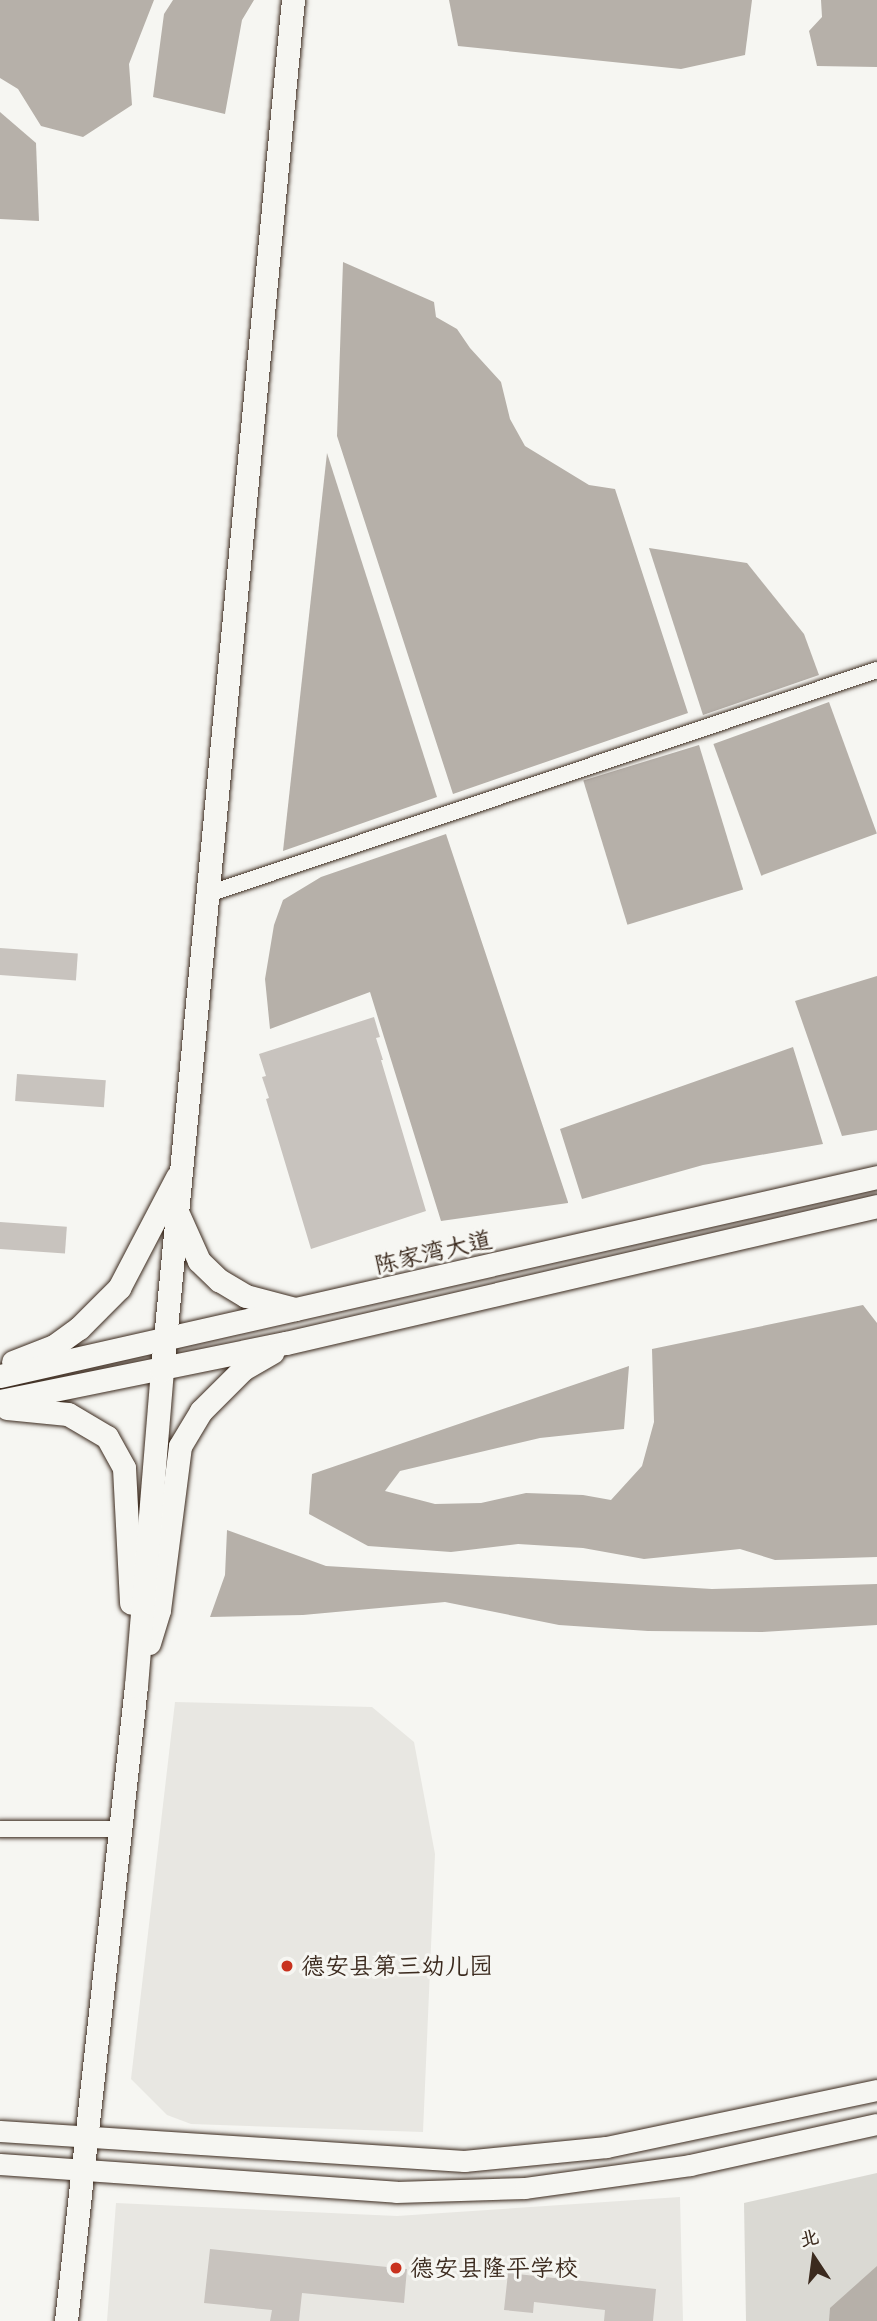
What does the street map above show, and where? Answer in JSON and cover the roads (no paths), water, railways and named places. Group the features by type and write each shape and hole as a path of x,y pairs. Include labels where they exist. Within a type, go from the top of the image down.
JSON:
{"main road":[{"path":"66,2321 136,1686 162,1370 293,0"},
{"path":"0,1368 54,1346 79,1328 119,1288 182,1168"},
{"name":"陈家湾大道","path":"0,1376 165,1341 877,1177"},
{"path":"0,1401 286,1343 877,1206"},
{"path":"177,1214 199,1261 219,1280 246,1296 298,1310"},
{"path":"136,1686 159,1609 180,1446 201,1411 243,1369 286,1343"},
{"path":"0,1407 68,1414 107,1437 124,1468 136,1686"}],"street":[{"path":"208,894 877,670"},
{"path":"0,1829 120,1829"},
{"path":"0,2131 464,2161 606,2147 877,2090"},
{"path":"0,2164 396,2192 525,2188 690,2165 877,2124"}],"place":[{"name":"德安县第三幼儿园","path":"287,1966"},
{"name":"德安县隆平学校","path":"396,2268"}]}
